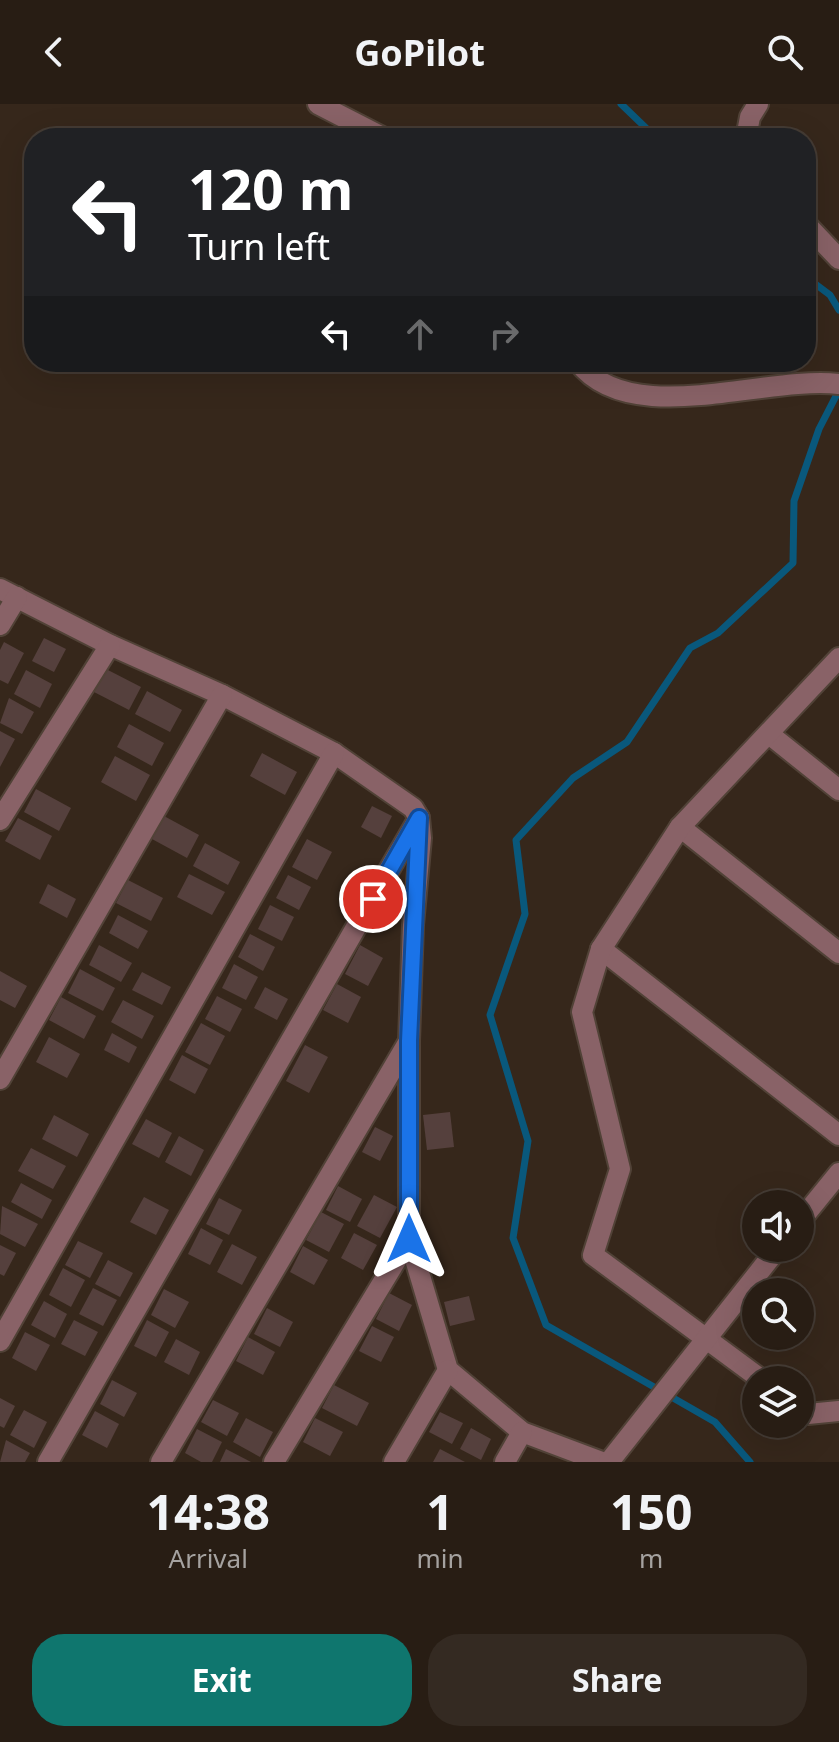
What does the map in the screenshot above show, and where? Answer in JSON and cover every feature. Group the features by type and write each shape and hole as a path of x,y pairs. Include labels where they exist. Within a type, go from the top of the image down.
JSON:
{"street":[{"path":"318,104 365,128"},
{"path":"748,128 758,104"},
{"path":"816,235 839,259"},
{"path":"586,372 592,379 609,388 675,397 813,381 839,384"},
{"path":"0,625 8,593 110,645 222,695 334,753 413,808 419,818 409,1041 409,1239 448,1370 522,1432 602,1462"},
{"path":"0,820 6,794 110,645"},
{"path":"743,1366 593,1255 620,1169 582,1012 601,949 680,827 839,658"},
{"path":"0,1079 222,695"},
{"path":"769,734 839,790"},
{"path":"0,1341 334,753"},
{"path":"48,1462 419,818"},
{"path":"680,827 839,953"},
{"path":"601,949 839,1135"},
{"path":"161,1462 409,1041"},
{"path":"814,1204 839,1173"},
{"path":"274,1462 409,1239"},
{"path":"609,1462 767,1262"},
{"path":"394,1462 448,1370"},
{"path":"814,1413 839,1411"},
{"path":"505,1462 522,1432"}],"building":[{"path":"44,638 66,649 54,672 32,661"},
{"path":"4,642 24,653 8,684 0,680 0,650"},
{"path":"106,669 141,687 129,710 94,692"},
{"path":"26,670 52,684 40,708 14,694"},
{"path":"147,691 182,710 170,732 135,714"},
{"path":"9,698 34,712 22,734 0,723"},
{"path":"129,724 164,743 152,766 117,747"},
{"path":"0,731 15,739 0,767"},
{"path":"262,753 297,772 285,795 250,776"},
{"path":"115,756 150,775 136,801 101,782"},
{"path":"36,789 71,808 59,831 24,812"},
{"path":"372,806 392,816 381,838 361,827"},
{"path":"164,816 199,835 187,858 152,839"},
{"path":"18,818 52,836 40,860 5,841"},
{"path":"307,839 332,852 317,880 292,867"},
{"path":"205,843 240,862 228,885 193,866"},
{"path":"189,874 225,892 212,915 177,897"},
{"path":"288,875 311,887 299,910 276,898"},
{"path":"128,880 163,898 151,921 116,903"},
{"path":"48,884 76,899 67,918 39,903"},
{"path":"270,905 294,917 282,941 258,929"},
{"path":"118,915 148,931 138,949 109,933"},
{"path":"250,934 275,947 263,971 238,957"},
{"path":"99,945 132,963 121,982 89,965"},
{"path":"360,945 383,958 368,986 345,974"},
{"path":"234,964 258,977 246,1000 222,988"},
{"path":"80,969 115,988 103,1011 68,993"},
{"path":"0,971 27,986 15,1008 0,1000"},
{"path":"142,972 171,987 162,1005 132,990"},
{"path":"337,984 361,997 348,1023 323,1010"},
{"path":"265,987 288,999 277,1020 254,1008"},
{"path":"217,996 242,1009 230,1032 205,1019"},
{"path":"61,997 96,1016 84,1039 49,1020"},
{"path":"123,1000 154,1016 142,1039 111,1022"},
{"path":"201,1023 225,1036 210,1065 185,1052"},
{"path":"112,1033 137,1047 129,1063 104,1050"},
{"path":"49,1037 80,1054 67,1078 36,1062"},
{"path":"305,1045 328,1057 309,1093 286,1081"},
{"path":"182,1055 208,1069 195,1094 169,1080"},
{"path":"450,1112 454,1147 427,1150 423,1115"},
{"path":"54,1115 89,1134 77,1157 42,1139"},
{"path":"146,1119 172,1133 159,1158 132,1144"},
{"path":"375,1127 393,1136 380,1161 362,1152"},
{"path":"179,1136 204,1150 191,1176 165,1162"},
{"path":"31,1148 66,1166 53,1189 18,1171"},
{"path":"21,1183 52,1200 42,1219 11,1202"},
{"path":"338,1186 362,1199 350,1222 326,1210"},
{"path":"374,1195 397,1207 380,1238 357,1226"},
{"path":"144,1197 169,1210 156,1235 130,1222"},
{"path":"219,1198 242,1210 229,1235 206,1224"},
{"path":"2,1206 38,1224 25,1247 0,1234"},
{"path":"321,1212 344,1224 329,1252 306,1240"},
{"path":"201,1228 223,1240 210,1265 188,1254"},
{"path":"354,1233 377,1245 363,1270 341,1258"},
{"path":"78,1241 103,1253 90,1278 65,1265"},
{"path":"232,1244 257,1257 242,1285 217,1272"},
{"path":"0,1245 16,1253 4,1276 0,1274"},
{"path":"303,1246 328,1260 314,1285 290,1272"},
{"path":"108,1260 133,1273 120,1297 95,1284"},
{"path":"63,1268 85,1280 71,1307 49,1295"},
{"path":"93,1288 117,1300 103,1326 79,1314"},
{"path":"164,1289 189,1302 175,1328 151,1315"},
{"path":"389,1293 412,1305 399,1331 376,1319"},
{"path":"469,1296 475,1320 450,1326 444,1302"},
{"path":"44,1301 67,1314 55,1338 31,1325"},
{"path":"267,1308 293,1322 280,1347 254,1334"},
{"path":"74,1320 98,1332 85,1356 61,1344"},
{"path":"147,1320 169,1332 156,1357 134,1346"},
{"path":"372,1326 394,1337 381,1362 359,1351"},
{"path":"25,1332 50,1345 36,1371 12,1358"},
{"path":"248,1337 275,1352 263,1375 236,1361"},
{"path":"176,1339 200,1352 189,1375 164,1362"},
{"path":"112,1380 137,1393 124,1417 100,1404"},
{"path":"334,1385 369,1403 357,1426 322,1408"},
{"path":"0,1398 15,1406 4,1428 0,1426"},
{"path":"213,1400 239,1413 227,1436 201,1422"},
{"path":"24,1410 47,1422 34,1448 10,1435"},
{"path":"95,1411 119,1424 107,1448 82,1435"},
{"path":"440,1412 463,1423 452,1444 429,1432"},
{"path":"246,1418 273,1432 260,1457 233,1442"},
{"path":"315,1418 343,1432 330,1456 303,1442"},
{"path":"471,1428 491,1439 481,1460 460,1449"},
{"path":"197,1429 222,1442 212,1462 201,1462 185,1453"},
{"path":"6,1440 30,1453 25,1462 0,1462"},
{"path":"226,1449 251,1462 220,1462"},
{"path":"440,1449 465,1462 433,1462"}],"waterway":[{"path":"621,104 646,128"},
{"path":"816,284 830,295 839,310"},
{"path":"750,1462 715,1422 546,1325 513,1238 528,1141 490,1015 525,914 516,840 573,778 627,742 690,648 718,633 793,563 794,501 819,429 839,390"}],"route":[{"path":"373,899 419,818 421,838 413,925 409,1041 409,1239"}]}
